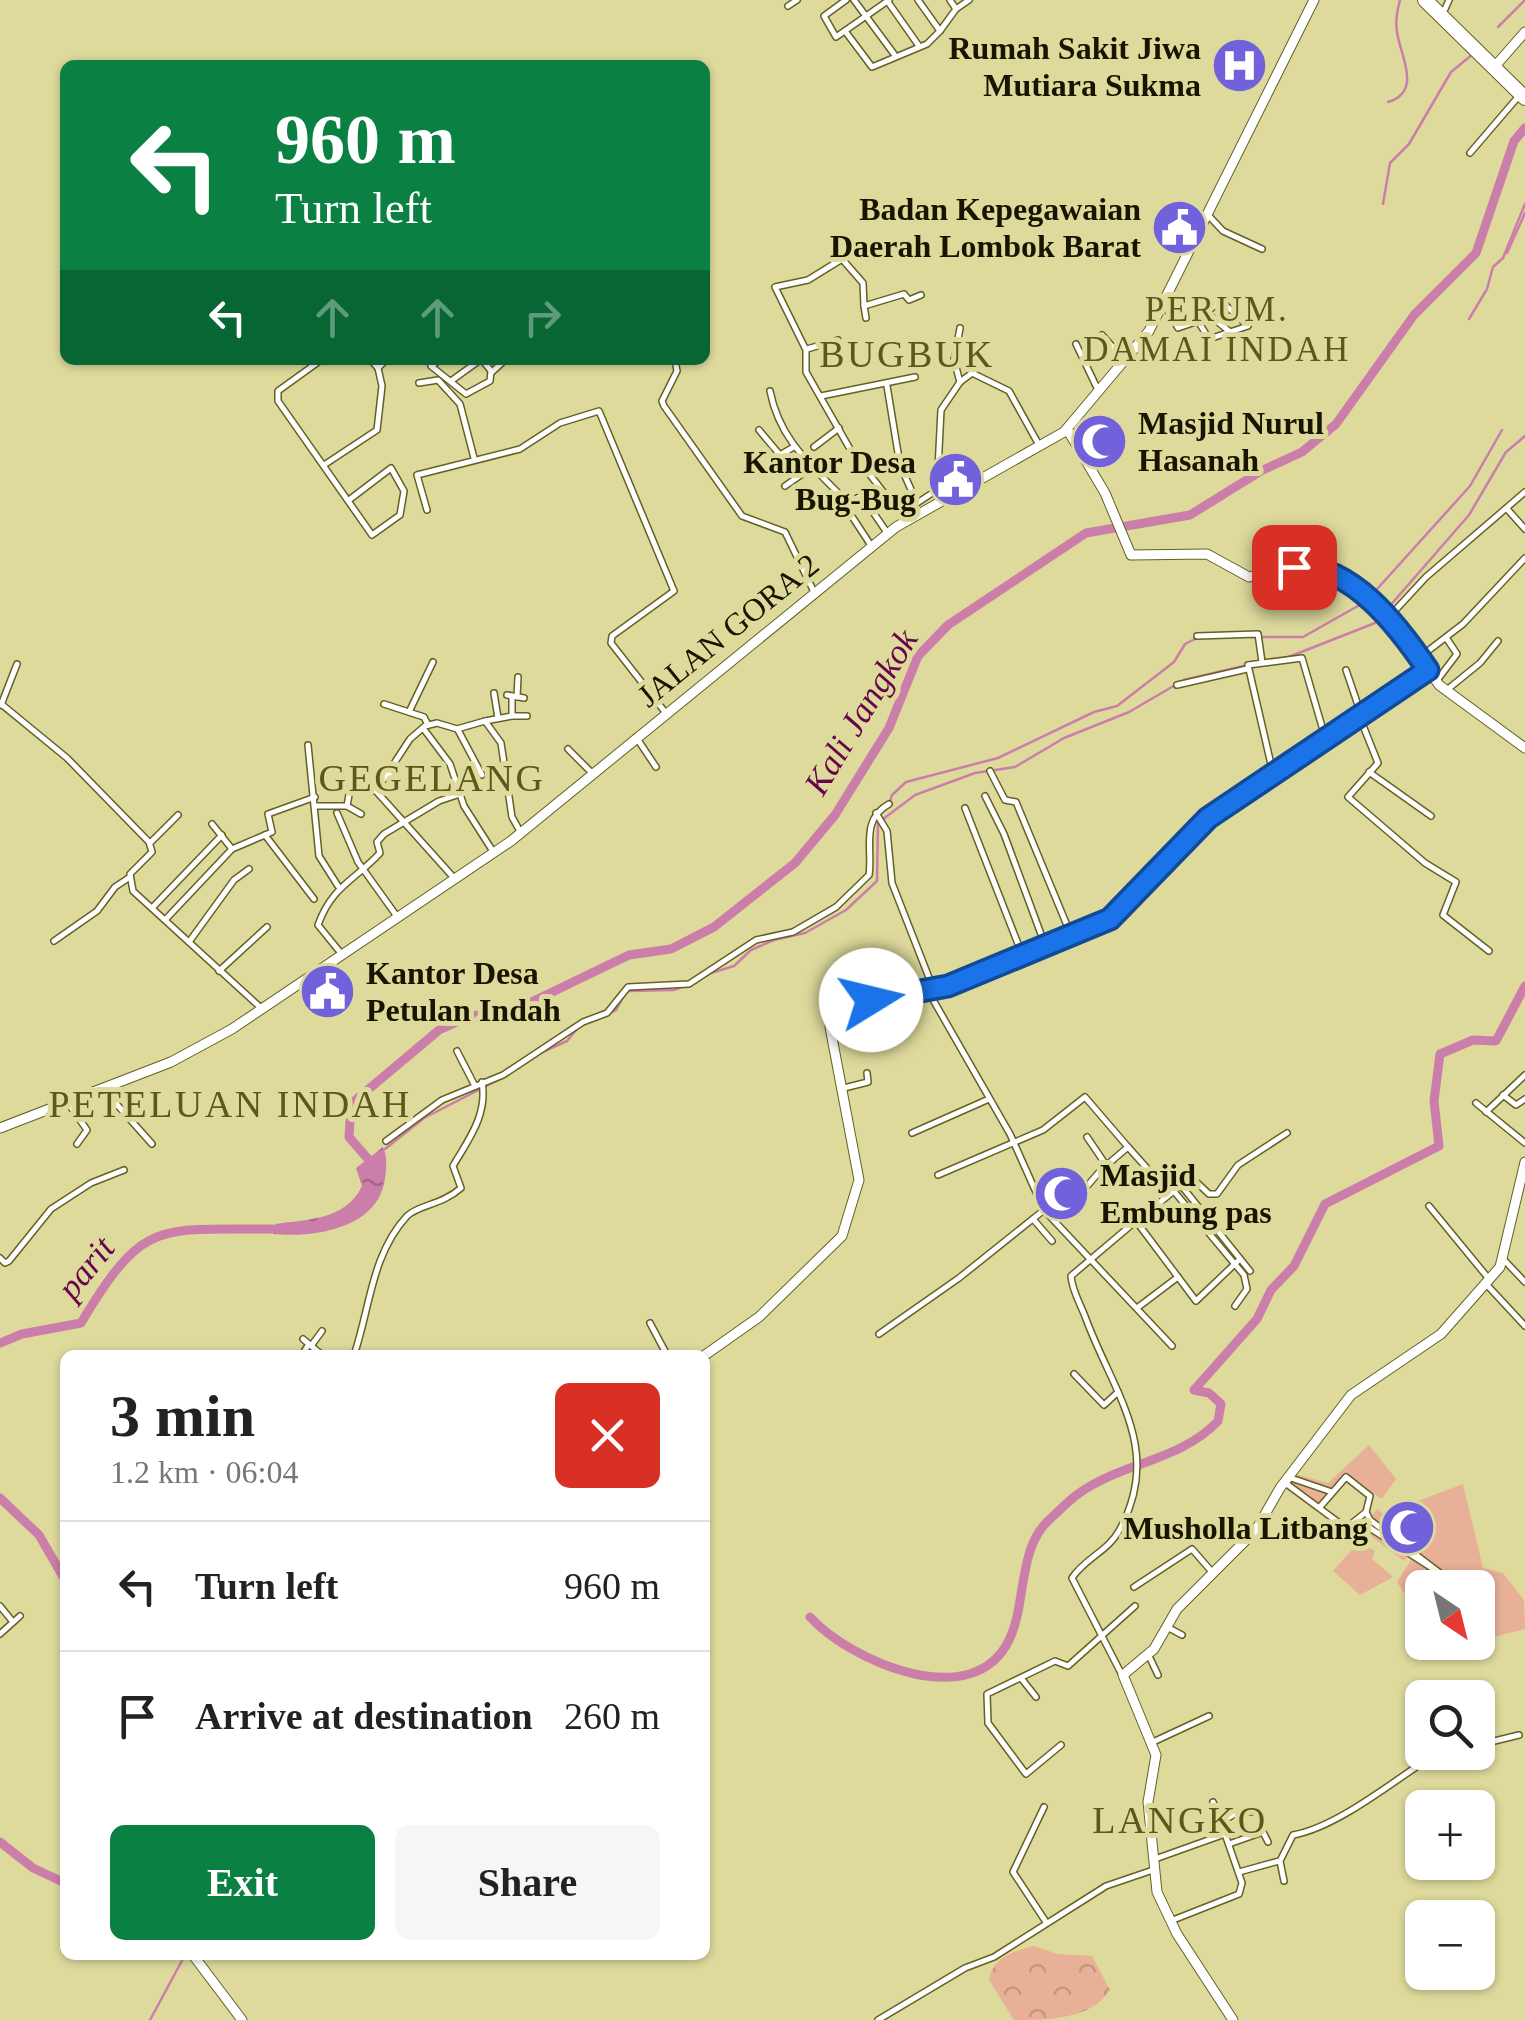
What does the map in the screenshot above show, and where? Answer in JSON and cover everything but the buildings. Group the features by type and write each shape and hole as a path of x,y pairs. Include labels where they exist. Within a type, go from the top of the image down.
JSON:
{"highway":[{"path":"1425,0 1444,11 1524,94"},
{"path":"1444,11 1524,94"}],"street":[{"path":"788,6 797,0"},
{"path":"846,0 824,18 835,36 887,0 920,48"},
{"path":"854,0 894,55"},
{"path":"918,0 940,31"},
{"path":"950,0 956,9"},
{"path":"846,31 872,67 894,55 920,48 969,0"},
{"name":"JALAN GORA 2","path":"0,1128 177,1059 261,1008 520,833 920,506 1067,429 1126,361 1164,304 1314,0"},
{"path":"1498,64 1525,32"},
{"path":"1470,152 1524,94"},
{"path":"1208,215 1222,230 1262,249"},
{"path":"866,318 863,283 843,259 808,280 777,284 806,350 806,372 839,428 888,498 905,508 920,506 900,465 887,386"},
{"path":"864,306 904,294 909,300 921,295"},
{"path":"1164,304 1177,328 1198,320 1220,300 1248,324 1209,340 1198,320"},
{"path":"1207,313 1230,332"},
{"path":"960,328 954,358 960,382"},
{"path":"1102,335 1126,361"},
{"path":"806,350 838,340"},
{"path":"1076,344 1100,392"},
{"path":"314,365 276,394 372,535 400,514 402,484 391,468 349,500"},
{"path":"324,466 376,430 382,386 376,365"},
{"path":"378,368 381,365"},
{"path":"432,365 468,394 491,379 486,365"},
{"path":"450,380 473,365"},
{"path":"491,371 498,365"},
{"path":"676,365 677,371 662,402 664,406 742,516 785,532 814,592"},
{"path":"941,493 941,410 960,382 972,373 1009,392 1039,446"},
{"path":"821,396 887,386 915,377"},
{"path":"419,383 438,380 456,396 474,458"},
{"path":"770,391 779,427 792,448 848,503 862,496 888,534"},
{"path":"427,510 417,475 520,449 572,418 594,411 602,414 674,591 612,636 611,643 665,712"},
{"path":"768,440 779,427"},
{"path":"814,447 839,428"},
{"path":"1067,429 1112,512 1120,537 1135,558 1199,552 1249,577 1294,567 1331,570 1386,615 1446,691 1525,748"},
{"path":"759,430 780,456 792,448"},
{"path":"785,486 812,467"},
{"path":"1386,615 1525,492"},
{"path":"1508,510 1525,528"},
{"path":"853,518 872,546"},
{"path":"1420,657 1447,638 1525,558"},
{"path":"1292,598 1294,567"},
{"path":"1197,636 1259,636 1261,660"},
{"path":"1436,681 1457,654 1447,638"},
{"path":"1446,691 1480,663 1498,640"},
{"path":"1177,686 1246,669 1261,660 1305,660 1325,737"},
{"path":"409,712 433,662"},
{"path":"18,664 1,704 66,758 150,843 151,853 130,878 115,887 97,911 54,941"},
{"path":"1246,669 1273,773"},
{"path":"1346,670 1378,761 1348,797 1425,863 1456,882 1442,914 1489,951"},
{"path":"710,1351 759,1316 842,1236 859,1180 830,1027 832,1015 865,1001 931,991 1117,914 1201,823 1428,670"},
{"path":"512,716 518,677"},
{"path":"494,693 498,718"},
{"path":"384,704 424,716 425,726 450,764 460,794 494,852"},
{"path":"376,790 390,775 410,738 425,726 457,728 527,716"},
{"path":"485,721 499,739 511,792 512,817 520,833"},
{"path":"457,728 482,775"},
{"path":"636,737 656,768"},
{"path":"308,745 320,862 338,886"},
{"path":"568,748 593,774"},
{"path":"990,771 1005,800 1016,802 1071,935"},
{"path":"1368,772 1431,816"},
{"path":"390,775 400,785"},
{"path":"347,806 348,789 376,790 454,878"},
{"path":"340,952 318,925 338,886 364,872 380,852 380,838 439,801 460,794"},
{"path":"985,796 1004,834 1045,946"},
{"path":"165,920 232,848 274,831 268,814 315,797"},
{"path":"386,1140 411,1119 502,1075 587,1019 607,1014 628,986 689,984 700,973 726,963 750,943 793,932 840,905 852,888 869,875 868,836 877,813 888,804"},
{"path":"316,806 347,806 361,814"},
{"path":"964,808 1022,955"},
{"path":"337,813 364,872 396,915"},
{"path":"877,813 883,821 892,884 931,991 1014,1144 1044,1210 1172,1346"},
{"path":"150,843 178,815"},
{"path":"212,824 232,848"},
{"path":"152,908 222,835"},
{"path":"265,836 314,899"},
{"path":"188,942 234,880 249,869"},
{"path":"130,878 135,894 261,1008"},
{"path":"219,971 267,927"},
{"path":"355,1350 367,1298 393,1234 413,1211 439,1205 461,1188 453,1166 471,1140 481,1086 457,1051"},
{"path":"844,1088 868,1082 867,1073"},
{"path":"1486,1112 1525,1075"},
{"path":"102,1088 152,1144"},
{"path":"1503,1095 1516,1105 1525,1099"},
{"path":"938,1175 1046,1128 1085,1097 1128,1148 1250,1271"},
{"path":"912,1132 989,1098"},
{"path":"66,1100 88,1130 77,1144"},
{"path":"1476,1104 1525,1143"},
{"path":"1233,2020 1170,1921 1153,1865 1148,1802 1157,1772 1154,1742 1104,1633 1072,1578 1119,1532 1138,1487 1138,1462 1134,1431 1070,1280 1072,1272 1180,1184 1192,1177 1209,1194 1216,1194 1238,1165 1286,1133"},
{"path":"1088,1136 1106,1165"},
{"path":"1056,1222 1106,1165 1128,1148"},
{"path":"1123,1675 1148,1654 1177,1609 1256,1530 1286,1480 1355,1392 1442,1334 1504,1260 1525,1162"},
{"path":"0,1258 5,1264 9,1261 61,1202 124,1170"},
{"path":"1180,1184 1237,1261 1247,1286 1235,1306"},
{"path":"1429,1206 1525,1326"},
{"path":"880,1334 1044,1210"},
{"path":"1034,1220 1052,1241"},
{"path":"1136,1221 1196,1302 1237,1261"},
{"path":"1504,1260 1525,1282"},
{"path":"1137,1308 1178,1277"},
{"path":"650,1323 664,1350"},
{"path":"304,1350 322,1331"},
{"path":"308,1343 316,1350"},
{"path":"1074,1374 1104,1405 1118,1392"},
{"path":"1286,1480 1319,1508 1346,1528 1366,1512 1370,1496 1348,1478 1319,1508"},
{"path":"1286,1480 1332,1492"},
{"path":"1366,1512 1369,1522"},
{"path":"1359,1521 1369,1522 1444,1576 1413,1553"},
{"path":"1134,1587 1192,1549 1214,1575"},
{"path":"0,1606 13,1622"},
{"path":"1061,1745 1026,1774 989,1726 987,1694 1055,1661 1068,1666 1134,1606"},
{"path":"0,1634 20,1616"},
{"path":"1167,1627 1182,1635"},
{"path":"1148,1654 1158,1674"},
{"path":"1021,1678 1036,1697"},
{"path":"1154,1742 1209,1716"},
{"path":"1495,1741 1519,1735"},
{"path":"1284,1881 1280,1861 1293,1835 1310,1833 1414,1770"},
{"path":"1170,1921 1239,1894 1239,1872 1213,1802"},
{"path":"1044,1808 1013,1872 1047,1923"},
{"path":"1221,1822 1236,1813 1258,1811"},
{"path":"1229,1844 1263,1832 1268,1842"},
{"path":"878,2020 1106,1886 1225,1834"},
{"path":"1239,1872 1280,1861"},
{"path":"197,1960 242,2020"}],"green space":[{"path":"1369,1445 1396,1479 1382,1499 1346,1477 1316,1511 1284,1487 1295,1474 1328,1483"},
{"path":"1463,1484 1483,1568 1491,1570 1405,1570 1405,1594 1397,1582 1423,1541 1394,1510"},
{"path":"1377,1509 1419,1542 1404,1561 1362,1529"},
{"path":"1359,1542 1375,1551 1372,1559 1393,1577 1360,1595 1333,1571"},
{"path":"1495,1571 1503,1573 1524,1600 1525,1629 1495,1637"},
{"path":"1033,1946 1058,1954 1092,1956 1110,1990 1102,2000 1080,2013 1014,2020 989,1980 991,1972 999,1961"}],"water":[{"path":"383,1147 385,1178 371,1209 342,1227 307,1234 273,1234 275,1224 324,1216 346,1206 362,1186 356,1168"}],"waterway":[{"path":"1388,102 1399,97 1407,82 1396,28 1400,0"},
{"path":"1498,27 1525,0"},
{"path":"1383,204 1390,163 1409,144 1451,72 1473,54"},
{"name":"Kali Jangkok","path":"368,1159 349,1137 351,1104 439,1030 471,1016 515,1010 629,955 671,949 714,927 795,863 835,815 889,728 918,656 948,625 1086,533 1190,515 1261,471 1302,452 1336,424 1414,315 1476,253 1514,141 1525,128"},
{"path":"1469,319 1487,289 1493,267 1503,258 1525,204"},
{"path":"1507,253 1525,213"},
{"path":"1369,598 1470,486 1502,430"},
{"path":"1286,658 1375,623 1469,515 1506,452 1525,436"},
{"path":"1250,637 1303,637 1365,602"},
{"path":"889,805 892,795 906,782 998,758 1094,712 1117,706 1174,662 1185,644 1197,638"},
{"path":"1184,680 1269,660"},
{"path":"711,973 734,966 751,950 805,933 846,910 877,881 878,823 915,795 975,773 1015,767 1064,738 1129,712 1177,684"},
{"path":"628,991 674,990 697,981"},
{"path":"810,1617 853,1650 911,1673 941,1677 968,1674 992,1662 1015,1626 1027,1561 1040,1531 1095,1483 1186,1445 1218,1421 1221,1404 1209,1393 1194,1390 1257,1319 1271,1290 1294,1266 1325,1204 1439,1146 1434,1101 1440,1054 1473,1040 1496,1041 1525,986"},
{"path":"587,1023 616,1010 623,997"},
{"path":"538,1054 567,1041 577,1029"},
{"path":"385,1149 424,1118 502,1078"},
{"name":"parit","path":"0,1343 22,1334 81,1323 121,1264 157,1237 202,1229 272,1229"},
{"name":"parit","path":"0,1498 39,1535 60,1571"},
{"name":"parit","path":"0,1842 33,1868 60,1881"},
{"path":"150,2020 182,1960"}],"place":[{"name":"Rumah Sakit Jiwa Mutiara Sukma","path":"1240,66"},
{"name":"Badan Kepegawaian Daerah Lombok Barat","path":"1180,227"},
{"name":"Masjid Nurul Hasanah","path":"1099,441"},
{"name":"Kantor Desa Bug-Bug","path":"955,480"},
{"name":"Kantor Desa Petulan Indah","path":"327,991"},
{"name":"Masjid Embung pas","path":"1061,1193"},
{"name":"Musholla Litbang","path":"1407,1528"}],"district":[{"name":"PERUM. DAMAI INDAH","path":"1217,329"},
{"name":"BUGBUK","path":"907,354"},
{"name":"GEGELANG","path":"432,778"},
{"name":"PETELUAN INDAH","path":"230,1104"},
{"name":"LANGKO","path":"1180,1820"}],"route":[{"path":"871,1000 937,990 1110,919 1208,818 1428,670 1399,626 1336,573 1316,566 1294,567"}]}
